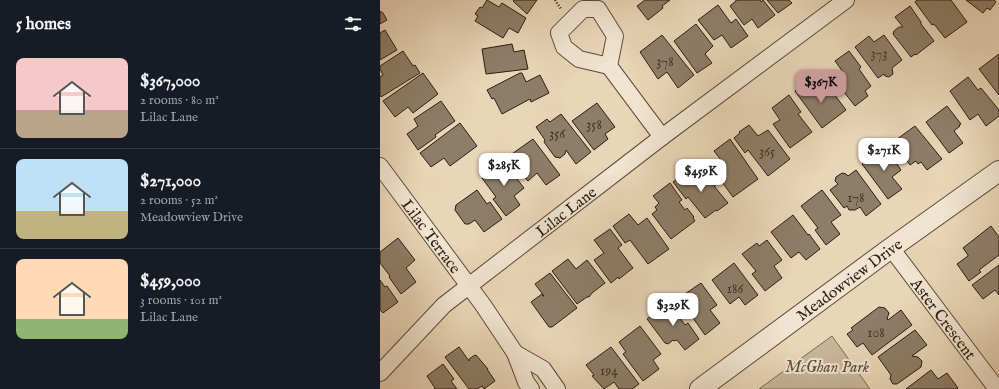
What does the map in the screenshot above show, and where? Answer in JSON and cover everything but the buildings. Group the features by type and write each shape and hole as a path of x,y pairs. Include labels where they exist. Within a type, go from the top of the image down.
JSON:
{"street":[{"name":"Lilac Lane","path":"470,286 662,137 841,2"},
{"path":"609,66 662,137"},
{"name":"Lilac Terrace","path":"380,166 470,286 515,353 530,389"},
{"name":"Meadowview Drive","path":"700,389 891,248 999,171"},
{"name":"Aster Crescent","path":"891,248 997,389"},
{"name":"Lilac Terrace","path":"380,373 444,305 470,286"},
{"name":"Lilac Terrace","path":"515,353 543,369 557,389"}],"path":[{"path":"555,0 561,9"}],"green space":[{"name":"McGhan Park","path":"832,336 870,389 759,389"}]}
